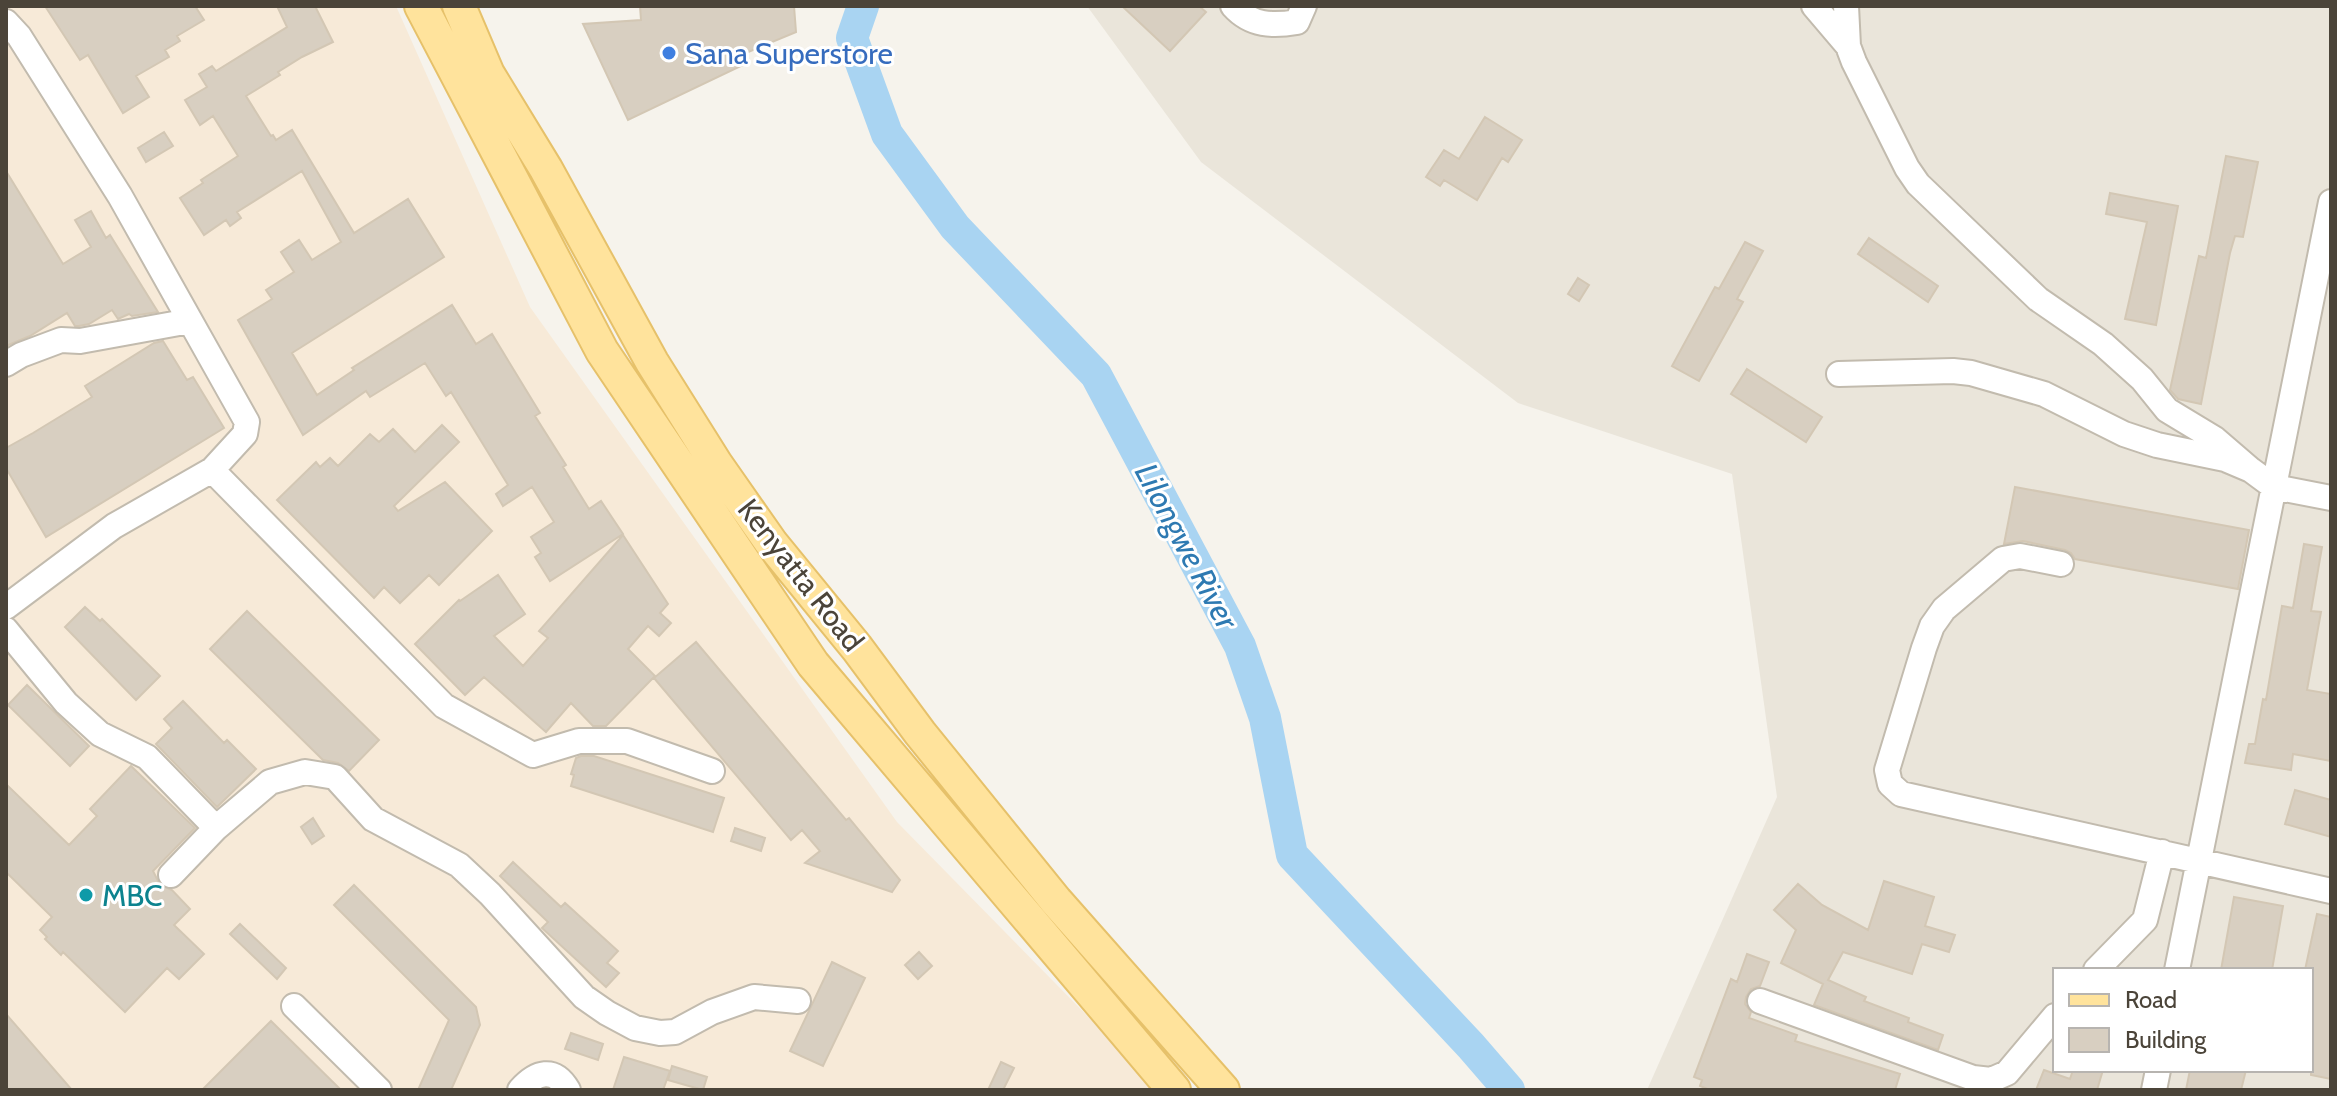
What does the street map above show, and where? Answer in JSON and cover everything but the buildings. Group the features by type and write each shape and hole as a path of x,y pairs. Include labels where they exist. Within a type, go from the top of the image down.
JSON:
{"main road":[{"name":"Kenyatta Road","path":"421,6 602,351 813,664 1174,1090"},
{"name":"Kenyatta Road","path":"459,6 488,74 546,169 652,362 716,464 772,544 1056,901 1223,1090"}],"street":[{"path":"1233,6 1240,13 1271,26 1297,22 1304,6"},
{"path":"1814,6 1848,46"},
{"path":"1846,6 1848,46 1854,62 1918,184 2038,299 2103,344 2142,379 2167,410 2215,439 2274,487 2331,498"},
{"path":"6,22 19,36 120,196 247,422 245,434 212,470 114,526 6,607"},
{"path":"2177,968 2331,202"},
{"path":"6,364 61,340 80,341 190,321"},
{"path":"1839,374 1971,373 2044,394 2124,434 2157,445 2225,459 2251,470"},
{"path":"212,470 444,706 533,755 579,741 627,741 712,771"},
{"path":"2061,564 2020,556 2003,559 1944,609 1932,626 1924,648 1887,770 1890,784 1901,794 2331,891"},
{"path":"6,630 66,703 100,734 147,757 216,828"},
{"path":"171,875 216,828 270,782 305,772 335,777 373,819 459,865 490,894 584,997 635,1028 660,1033 675,1032 712,1012 754,997 798,1001"},
{"path":"2098,968 2145,920 2162,852"},
{"path":"1760,1001 1973,1078 1984,1085 2007,1073 2053,1018"},
{"path":"294,1006 379,1090"},
{"path":"520,1090 533,1076 548,1073 562,1080 568,1090"}],"shaded area":[{"path":"6,6 396,6 530,307 897,822 1110,1039 1152,1090 6,1090"},
{"path":"1087,6 2331,6 2331,1090 1647,1090 1777,797 1732,474 1518,403 1201,162"}],"waterway":[{"name":"Lilongwe River","path":"863,6 852,38 887,134 955,227 1096,375 1240,646 1265,718 1292,855 1509,1090"}],"place":[{"name":"Sana Superstore","path":"669,53"},
{"name":"MBC","path":"86,895"}]}
